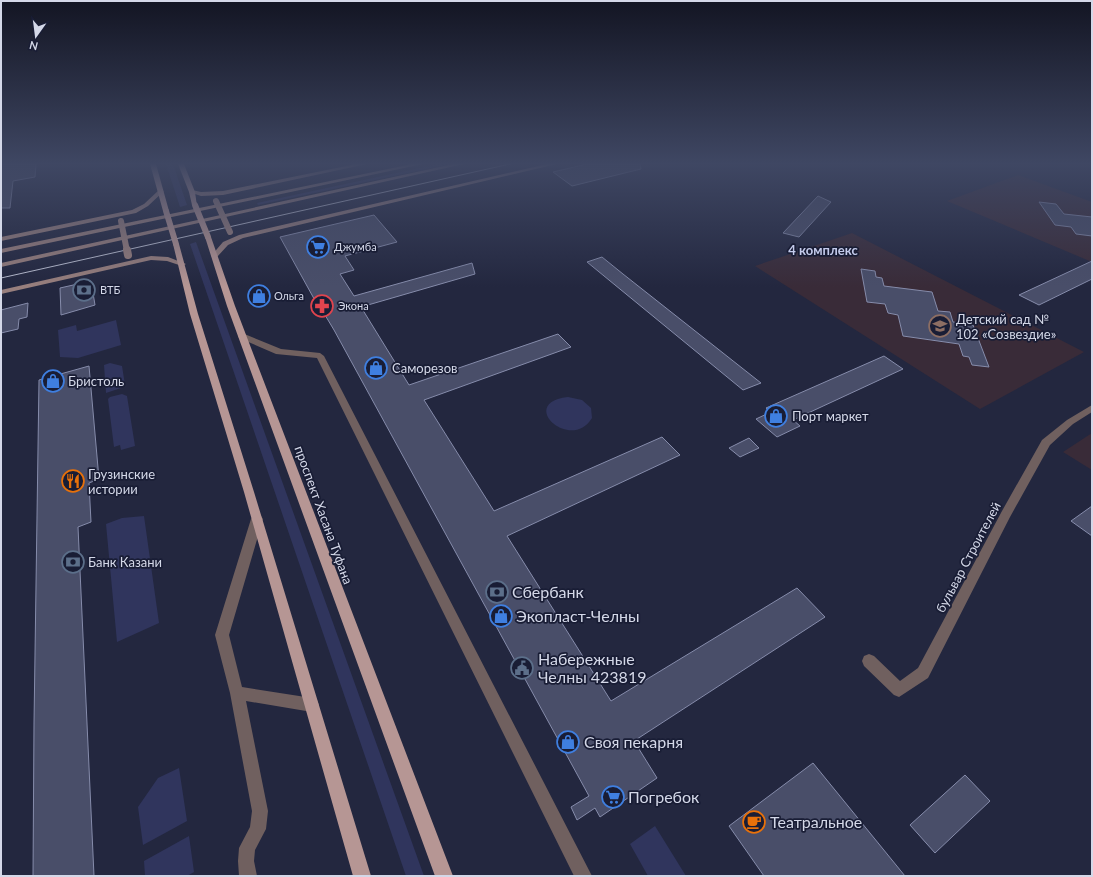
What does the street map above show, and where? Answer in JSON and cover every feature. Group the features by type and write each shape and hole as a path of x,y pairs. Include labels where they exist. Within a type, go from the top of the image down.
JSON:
{"main road":[{"path":"1,239 134,212 146,205"},
{"path":"164,205 199,329 257,519 362,876"},
{"name":"проспект Хасана Туфана","path":"195,205 215,256 230,306 444,876"},
{"path":"218,205 230,232 234,235 241,236"},
{"path":"1,251 223,205"},
{"path":"1,265 275,205"},
{"path":"215,256 220,247 234,238 376,205"},
{"path":"104,218 116,218 121,221 128,255 124,260 105,267"},
{"path":"1,292 105,267 151,258 168,259 182,264"}],"street":[{"path":"242,336 279,352 320,356 583,876"},
{"name":"бульвар Строителей","path":"869,661 899,690 923,674 1006,514 1046,443 1070,422 1092,408"},
{"path":"248,876 246,861 247,848 258,829 260,811 237,693 222,635 257,519"},
{"path":"237,693 312,705"}],"shaded area":[{"path":"956,205 1092,205 1092,262"},
{"name":"Детский сад № 102 «Созвездие»","path":"852,233 1084,352 980,409 755,266"},
{"path":"196,242 424,876 406,876 190,244"},
{"path":"116,320 121,345 78,358 60,357 58,330 76,325 77,331"},
{"path":"110,363 122,366 125,385 121,388 106,393 104,365"},
{"path":"122,394 127,396 135,446 121,450 120,445 114,447 108,399 110,397"},
{"path":"568,397 582,400 591,408 592,418 583,427 572,430 561,428 553,423 547,416 547,408 553,401"},
{"path":"1092,433 1092,470 1063,452"},
{"path":"144,516 159,623 117,642 106,524 122,518"},
{"path":"179,768 187,821 143,845 138,807 158,778"},
{"path":"655,826 686,876 648,876 630,844"},
{"path":"189,836 194,872 187,876 145,876 144,861"}],"building":[{"path":"1,205 10,205 10,208 1,208"},
{"path":"810,205 828,205 799,237 783,233"},
{"path":"1041,205 1057,205 1064,214 1092,217 1092,236 1076,234 1071,227 1055,225"},
{"path":"374,215 397,242 345,256 354,270 340,274 354,296 472,263 475,274 361,307 409,385 558,334 571,347 424,400 494,511 662,437 680,455 507,536 611,701 797,588 825,617 634,741 657,778 600,817 595,808 577,820 571,807 589,796 334,330 325,315 323,315 280,237"},
{"path":"602,257 761,383 743,390 587,262"},
{"path":"1092,261 1092,279 1039,305 1019,295"},
{"path":"861,269 875,271 876,277 882,278 884,286 932,292 938,311 950,312 953,322 973,325 989,367 972,365 969,357 963,356 959,344 903,336 898,315 888,313 885,304 867,302"},
{"path":"91,281 95,305 61,315 60,288"},
{"path":"28,303 27,317 19,319 18,329 1,333 1,310"},
{"path":"884,356 903,369 793,420 800,426 777,437 756,419 771,412 766,408"},
{"path":"89,366 99,479 89,483 91,522 78,527 94,876 33,876 39,380"},
{"path":"749,438 759,448 740,457 729,448"},
{"path":"1092,506 1092,536 1071,521"},
{"path":"813,763 905,876 764,876 729,826"},
{"path":"965,775 990,801 935,853 910,825"}],"tram line":[{"path":"1,278 327,205"}],"place":[{"name":"Джумба","path":"318,247"},
{"name":"ВТБ","path":"84,290"},
{"name":"Ольга","path":"259,296"},
{"name":"Экона","path":"322,306"},
{"name":"Детский сад № 102 «Созвездие»","path":"940,326"},
{"name":"Саморезов","path":"376,368"},
{"name":"Бристоль","path":"53,381"},
{"name":"Порт маркет","path":"776,416"},
{"name":"Грузинские истории","path":"73,481"},
{"name":"Банк Казани","path":"73,562"},
{"name":"Сбербанк","path":"497,592"},
{"name":"Экопласт-Челны","path":"501,616"},
{"name":"Набережные Челны 423819","path":"522,668"},
{"name":"Своя пекарня","path":"568,742"},
{"name":"Погребок","path":"613,797"},
{"name":"Театральное","path":"754,822"}],"district":[{"name":"4 комплекс","path":"823,250"}]}
